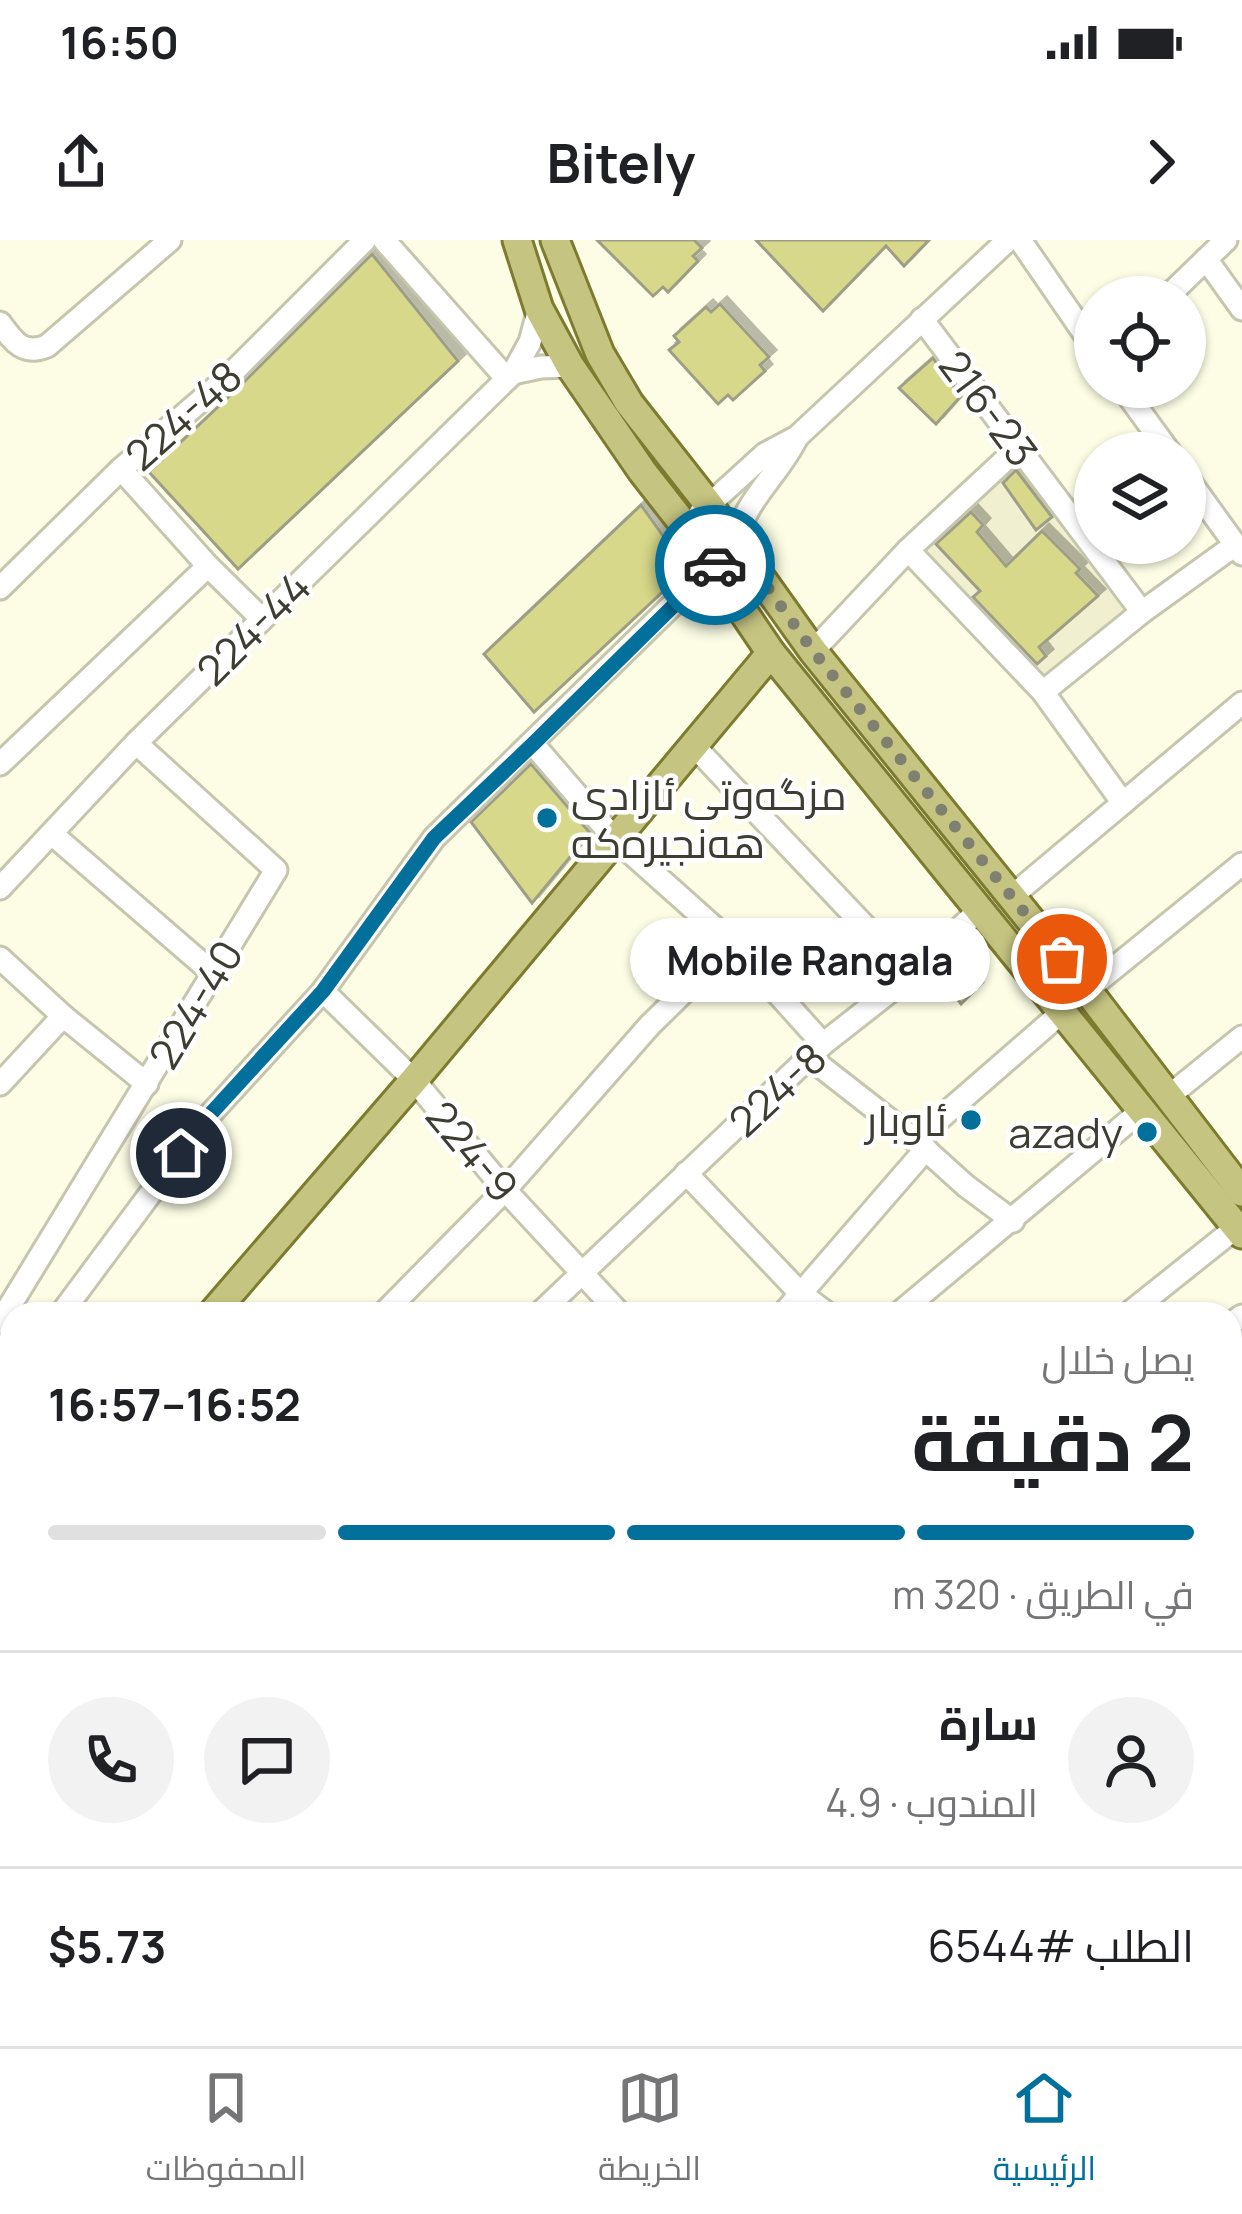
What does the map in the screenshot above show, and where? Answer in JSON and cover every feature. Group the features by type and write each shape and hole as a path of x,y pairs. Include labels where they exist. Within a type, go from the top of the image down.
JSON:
{"main road":[{"path":"517,240 539,309 570,366 771,652 1240,1228"},
{"path":"555,240 600,354 629,403 813,651 1088,990 1242,1192"},
{"path":"222,1302 771,652"}],"street":[{"path":"0,323 22,348 39,350 170,240"},
{"name":"224-48","path":"0,588 121,469 227,378 365,240"},
{"path":"384,240 510,376 541,367 570,366"},
{"path":"685,526 765,454 797,437 1009,240"},
{"path":"1020,240 1074,318"},
{"path":"1189,276 1226,240"},
{"path":"1206,259 1242,309"},
{"name":"224-44","path":"0,888 136,743 510,376 530,342 539,309"},
{"name":"216-23","path":"922,320 1142,612"},
{"path":"70,1302 205,1120 323,991 434,838 736,543 748,509 797,437"},
{"path":"813,651 908,550 1018,448"},
{"path":"121,469 262,619"},
{"path":"1042,692 1142,612 1239,549 1206,504"},
{"path":"908,550 1042,692 1123,803"},
{"path":"0,764 208,566"},
{"path":"1011,897 1242,704"},
{"name":"224-40","path":"12,1302 276,870 136,743"},
{"path":"533,744 614,838 733,944 817,1051 966,1186 1013,1221"},
{"path":"693,745 911,975"},
{"path":"52,834 214,974"},
{"path":"1088,990 1242,864"},
{"name":"224-8","path":"551,1302 817,1051 911,975 979,910"},
{"path":"395,1302 505,1190 650,1024 733,944"},
{"path":"0,958 147,1084"},
{"name":"224-9","path":"323,991 414,1080 505,1190 608,1302"},
{"path":"794,1302 921,1144 1061,1013"},
{"path":"0,1084 63,1016"},
{"path":"1169,1096 1242,1037"},
{"path":"913,1302 1142,1110"},
{"path":"686,1173 812,1302"},
{"path":"1144,1302 1240,1228"}],"shaded area":[{"path":"1015,460 1074,537 1074,564 1095,564 1132,613 1043,685 920,551"}],"building":[{"path":"597,240 694,240 702,248 693,256 698,261 668,292 663,287 653,296"},
{"path":"756,240 929,240 904,266 886,246 823,311"},
{"path":"372,254 458,361 238,569 149,472"},
{"path":"720,304 769,357 760,365 765,371 733,400 728,395 718,404 669,350 679,342 674,336 706,307 711,312"},
{"path":"933,358 961,396 936,424 899,388"},
{"path":"1016,470 1052,517 1036,530 1003,483"},
{"path":"641,505 687,569 534,712 484,654"},
{"path":"971,512 983,525 977,532 1006,566 1042,531 1080,569 1076,573 1098,596 1039,647 1046,656 1037,664 973,597 980,591 936,544"},
{"path":"531,764 590,833 532,903 471,822"},
{"path":"955,954 976,989 961,1004 937,971"}],"way so far":[{"path":"715,565 736,543 813,651 1062,959"}],"place":[{"name":"مزگه‌وتی ئازادی هه‌نجیره‌که","path":"547,818"},
{"name":"Mobile Rangala","path":"1062,959"},
{"name":"ئاوبار","path":"971,1120"},
{"name":"azady","path":"1147,1132"}],"route":[{"path":"181,1153 205,1120 323,991 434,838 715,565"}]}
